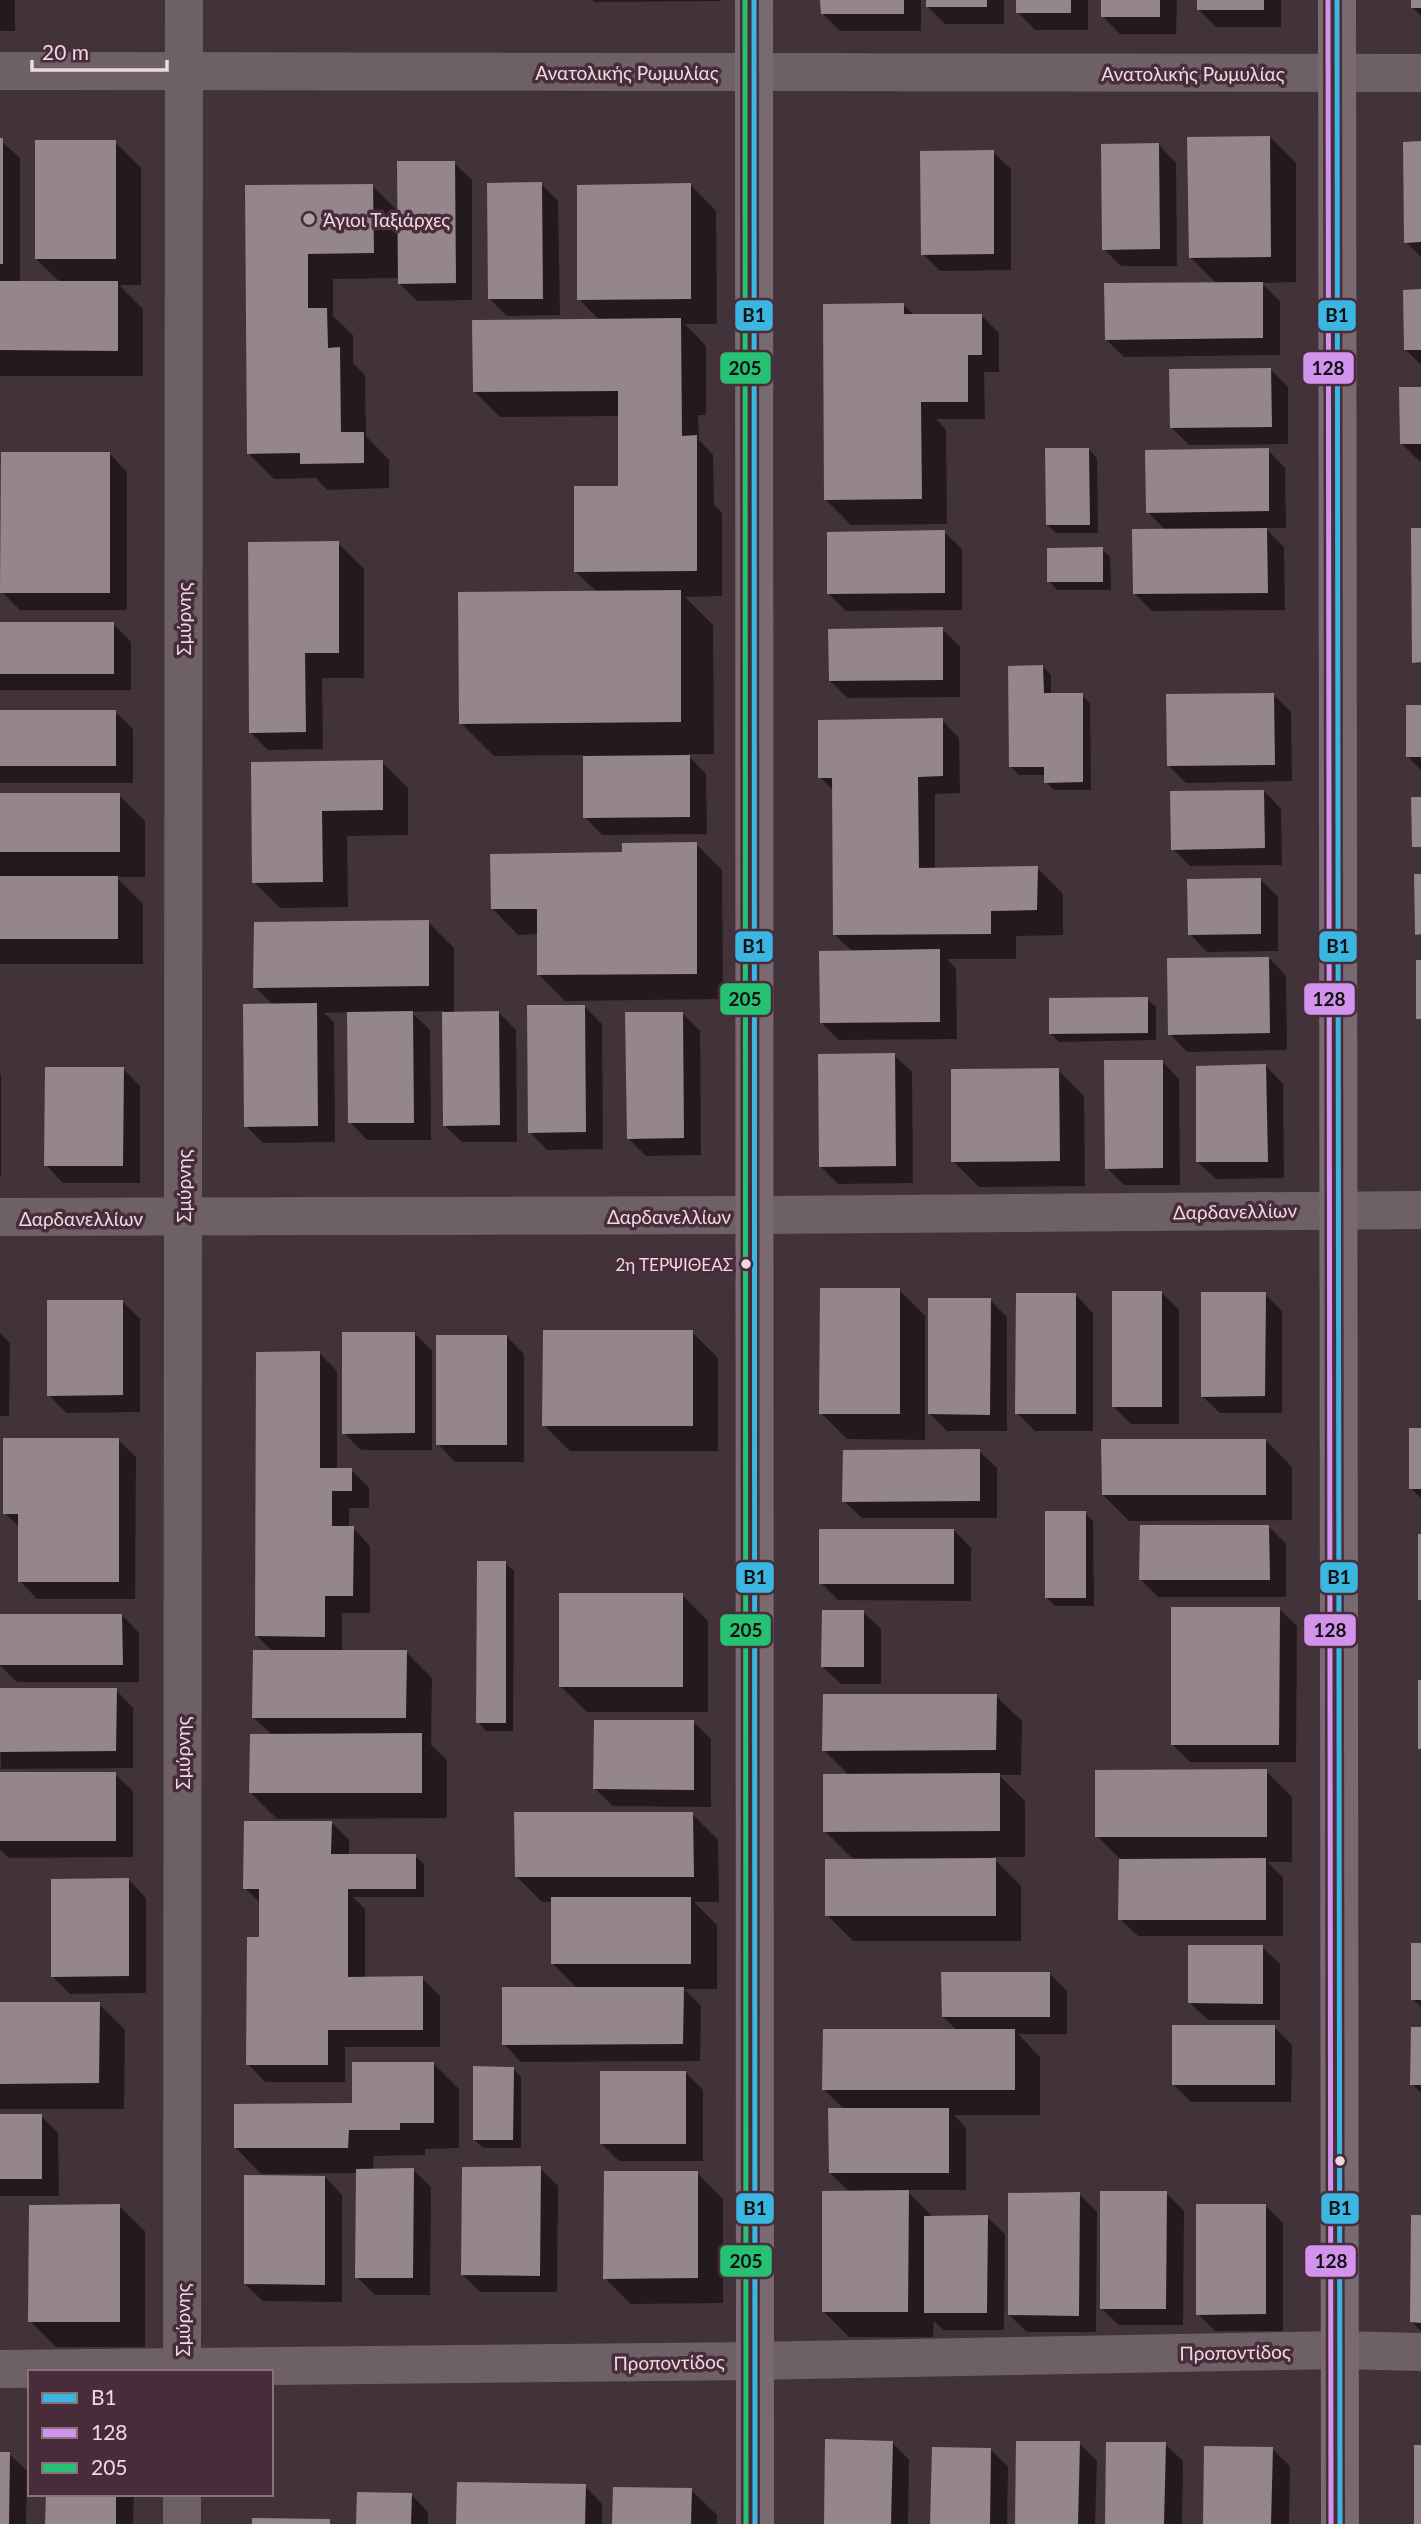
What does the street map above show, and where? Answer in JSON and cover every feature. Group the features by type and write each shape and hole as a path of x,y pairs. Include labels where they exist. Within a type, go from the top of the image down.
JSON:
{"street":[{"name":"Σμύρνης","path":"182,2370 184,0"},
{"path":"754,0 755,2524"},
{"path":"1337,0 1340,2524"},
{"name":"Ανατολικής Ρωμυλίας","path":"0,71 1421,73"},
{"name":"Δαρδανελλίων","path":"0,1217 1421,1210"},
{"name":"Προποντίδος","path":"0,2369 182,2370 1340,2350 1421,2352"},
{"path":"182,2496 182,2524"}],"building":[{"path":"820,0 904,0 904,14 821,14"},
{"path":"926,0 987,0 987,7 926,7"},
{"path":"1016,0 1071,0 1071,13 1016,13"},
{"path":"1101,0 1160,0 1160,17 1101,17"},
{"path":"1197,0 1264,0 1264,10 1197,10"},
{"path":"1411,0 1421,0 1421,8 1411,8"},
{"path":"1270,136 1271,257 1189,258 1187,137"},
{"path":"0,138 3,138 3,264 0,264"},
{"path":"35,140 116,140 116,259 35,259"},
{"path":"1421,141 1421,242 1404,243 1403,142"},
{"path":"1159,143 1160,249 1102,250 1101,144"},
{"path":"994,150 994,254 921,255 920,151"},
{"path":"397,161 455,161 456,283 398,284"},
{"path":"542,182 543,299 488,299 487,183"},
{"path":"691,183 691,299 577,300 577,185"},
{"path":"373,184 374,253 308,254 308,308 327,308 328,348 340,347 341,432 364,432 364,463 300,464 300,453 247,454 245,185"},
{"path":"0,281 118,281 118,351 0,350"},
{"path":"1263,282 1263,338 1105,340 1104,283"},
{"path":"1421,289 1421,350 1404,350 1403,290"},
{"path":"904,303 904,314 982,314 982,355 968,355 968,402 921,402 922,499 824,500 823,304"},
{"path":"681,318 682,436 697,435 697,571 574,572 574,486 618,486 618,391 473,392 472,320"},
{"path":"1271,368 1272,427 1170,428 1169,369"},
{"path":"1399,387 1421,387 1421,444 1400,444"},
{"path":"1045,448 1089,448 1090,525 1046,525"},
{"path":"1269,448 1269,511 1146,513 1145,450"},
{"path":"1,452 110,452 110,593 0,593"},
{"path":"1267,528 1268,593 1133,594 1132,529"},
{"path":"1411,528 1421,528 1421,662 1412,663"},
{"path":"945,530 945,593 827,594 827,532"},
{"path":"339,541 339,653 305,653 306,732 249,733 248,542"},
{"path":"1103,547 1103,582 1047,582 1047,548"},
{"path":"681,590 681,722 459,724 458,592"},
{"path":"0,622 114,622 114,674 0,674"},
{"path":"943,627 943,680 829,681 828,629"},
{"path":"1043,665 1044,693 1083,693 1083,782 1044,783 1044,767 1009,767 1008,666"},
{"path":"1274,693 1275,765 1167,766 1166,694"},
{"path":"1406,705 1421,705 1421,757 1406,757"},
{"path":"0,710 116,710 116,766 0,766"},
{"path":"943,718 943,776 918,777 919,868 1038,866 1037,910 991,911 991,934 833,935 832,778 818,778 818,720"},
{"path":"690,755 690,817 583,818 583,756"},
{"path":"383,760 383,810 322,811 323,882 252,883 251,762"},
{"path":"1264,790 1265,848 1171,850 1170,791"},
{"path":"0,793 120,793 120,852 0,852"},
{"path":"1411,797 1421,797 1421,847 1412,847"},
{"path":"697,842 697,974 537,975 537,909 491,909 490,854 622,852 622,843"},
{"path":"1414,874 1421,874 1421,934 1415,935"},
{"path":"0,876 118,876 118,939 0,939"},
{"path":"1261,878 1261,934 1188,935 1187,879"},
{"path":"429,920 429,986 253,988 254,922"},
{"path":"940,949 940,1022 820,1023 819,951"},
{"path":"1269,957 1270,1033 1168,1035 1167,958"},
{"path":"1416,960 1421,960 1421,1019 1416,1019"},
{"path":"1148,997 1148,1033 1049,1034 1049,998"},
{"path":"317,1003 318,1126 244,1127 243,1004"},
{"path":"527,1005 585,1005 586,1132 528,1133"},
{"path":"413,1011 414,1123 348,1123 347,1012"},
{"path":"499,1011 500,1125 443,1126 442,1012"},
{"path":"625,1012 683,1012 684,1138 627,1139"},
{"path":"895,1053 896,1166 819,1167 818,1054"},
{"path":"1104,1060 1163,1060 1163,1168 1105,1169"},
{"path":"1266,1064 1268,1162 1196,1162 1196,1066"},
{"path":"45,1067 124,1067 123,1166 44,1166"},
{"path":"1059,1068 1060,1161 951,1162 951,1069"},
{"path":"820,1288 900,1288 900,1414 819,1414"},
{"path":"1112,1291 1162,1291 1162,1407 1112,1407"},
{"path":"1201,1292 1266,1292 1265,1396 1201,1397"},
{"path":"1016,1293 1076,1293 1076,1414 1015,1414"},
{"path":"928,1298 991,1298 990,1415 928,1414"},
{"path":"47,1300 123,1300 123,1395 47,1396"},
{"path":"543,1330 693,1330 693,1426 542,1426"},
{"path":"342,1332 415,1332 415,1433 342,1434"},
{"path":"436,1335 507,1335 507,1445 436,1445"},
{"path":"320,1351 320,1468 352,1468 352,1491 332,1491 332,1526 354,1526 353,1596 325,1596 325,1637 255,1636 256,1352"},
{"path":"1409,1428 1421,1428 1421,1489 1409,1489"},
{"path":"3,1438 119,1438 119,1582 18,1582 18,1514 3,1514"},
{"path":"1101,1439 1266,1439 1266,1495 1102,1495"},
{"path":"980,1449 980,1501 842,1502 843,1450"},
{"path":"1045,1511 1086,1511 1086,1598 1045,1598"},
{"path":"1140,1525 1269,1525 1270,1580 1139,1580"},
{"path":"819,1529 954,1529 954,1584 819,1584"},
{"path":"1418,1534 1421,1534 1421,1600 1418,1600"},
{"path":"477,1561 506,1561 506,1723 476,1723"},
{"path":"559,1593 683,1593 683,1687 559,1687"},
{"path":"1171,1607 1280,1607 1279,1745 1171,1745"},
{"path":"822,1610 864,1610 864,1667 821,1667"},
{"path":"0,1614 122,1614 123,1665 0,1665"},
{"path":"253,1650 407,1650 406,1718 252,1718"},
{"path":"1418,1680 1421,1680 1421,1749 1418,1749"},
{"path":"0,1688 117,1688 116,1751 0,1752"},
{"path":"823,1694 997,1694 996,1750 822,1751"},
{"path":"594,1720 694,1720 694,1790 593,1789"},
{"path":"422,1733 422,1793 249,1793 250,1734"},
{"path":"1267,1769 1267,1837 1095,1837 1095,1770"},
{"path":"0,1772 116,1772 116,1841 0,1841"},
{"path":"1000,1773 1000,1831 823,1832 823,1774"},
{"path":"514,1812 693,1812 694,1877 515,1877"},
{"path":"244,1821 332,1821 331,1854 416,1854 416,1889 348,1889 348,1977 423,1976 423,2030 328,2030 328,2065 246,2065 247,1937 259,1937 259,1889 243,1889"},
{"path":"996,1858 996,1916 825,1916 825,1859"},
{"path":"1266,1858 1266,1920 1118,1920 1119,1859"},
{"path":"129,1878 129,1976 51,1977 51,1879"},
{"path":"551,1897 691,1897 691,1964 551,1964"},
{"path":"1411,1943 1421,1943 1421,2000 1411,2000"},
{"path":"1188,1945 1263,1945 1263,2004 1188,2003"},
{"path":"941,1972 1050,1972 1050,2017 942,2017"},
{"path":"502,1987 684,1987 683,2044 502,2045"},
{"path":"0,2002 100,2002 99,2083 0,2084"},
{"path":"1172,2025 1275,2025 1275,2085 1172,2085"},
{"path":"1411,2027 1421,2027 1421,2085 1410,2085"},
{"path":"823,2029 1015,2029 1015,2090 822,2090"},
{"path":"352,2062 434,2062 434,2123 400,2123 400,2130 349,2130 348,2148 234,2148 234,2104 352,2103"},
{"path":"473,2066 514,2067 513,2140 473,2140"},
{"path":"600,2071 686,2071 686,2144 600,2144"},
{"path":"828,2108 949,2108 949,2173 829,2173"},
{"path":"0,2114 42,2114 42,2179 0,2179"},
{"path":"541,2166 540,2276 461,2275 462,2167"},
{"path":"414,2168 413,2278 355,2278 356,2169"},
{"path":"604,2171 698,2171 698,2278 603,2279"},
{"path":"244,2175 325,2176 325,2285 244,2284"},
{"path":"909,2190 908,2312 822,2312 822,2191"},
{"path":"1100,2191 1167,2191 1166,2309 1100,2309"},
{"path":"1080,2192 1079,2316 1008,2315 1008,2193"},
{"path":"120,2204 120,2322 28,2322 29,2205"},
{"path":"1196,2204 1266,2204 1266,2314 1196,2315"},
{"path":"988,2215 987,2313 924,2313 924,2216"},
{"path":"1411,2215 1421,2215 1421,2323 1410,2322"},
{"path":"825,2439 893,2441 891,2524 824,2524"},
{"path":"1016,2441 1080,2441 1078,2524 1015,2524"},
{"path":"1106,2442 1166,2442 1164,2524 1105,2524"},
{"path":"1414,2445 1421,2445 1421,2524 1414,2524"},
{"path":"1204,2446 1273,2447 1271,2524 1203,2524"},
{"path":"932,2447 991,2448 990,2524 930,2524"},
{"path":"0,2452 10,2452 9,2524 0,2524"},
{"path":"457,2482 586,2484 585,2524 456,2524"},
{"path":"613,2487 692,2488 691,2524 612,2524"},
{"path":"357,2492 412,2493 411,2524 356,2524"},
{"path":"46,2496 116,2496 116,2524 45,2524"},
{"path":"252,2518 330,2519 330,2524 252,2524"}],"transit line":[{"name":"205","path":"745,0 746,2524"},
{"name":"Β1","path":"754,0 755,2524"},
{"name":"128","path":"1328,0 1331,2524"},
{"name":"Β1","path":"1337,0 1340,2524"}],"place":[{"name":"Άγιοι Ταξιάρχες","path":"309,219"},
{"name":"2η ΤΕΡΨΙΘΕΑΣ","path":"746,1264"}]}
